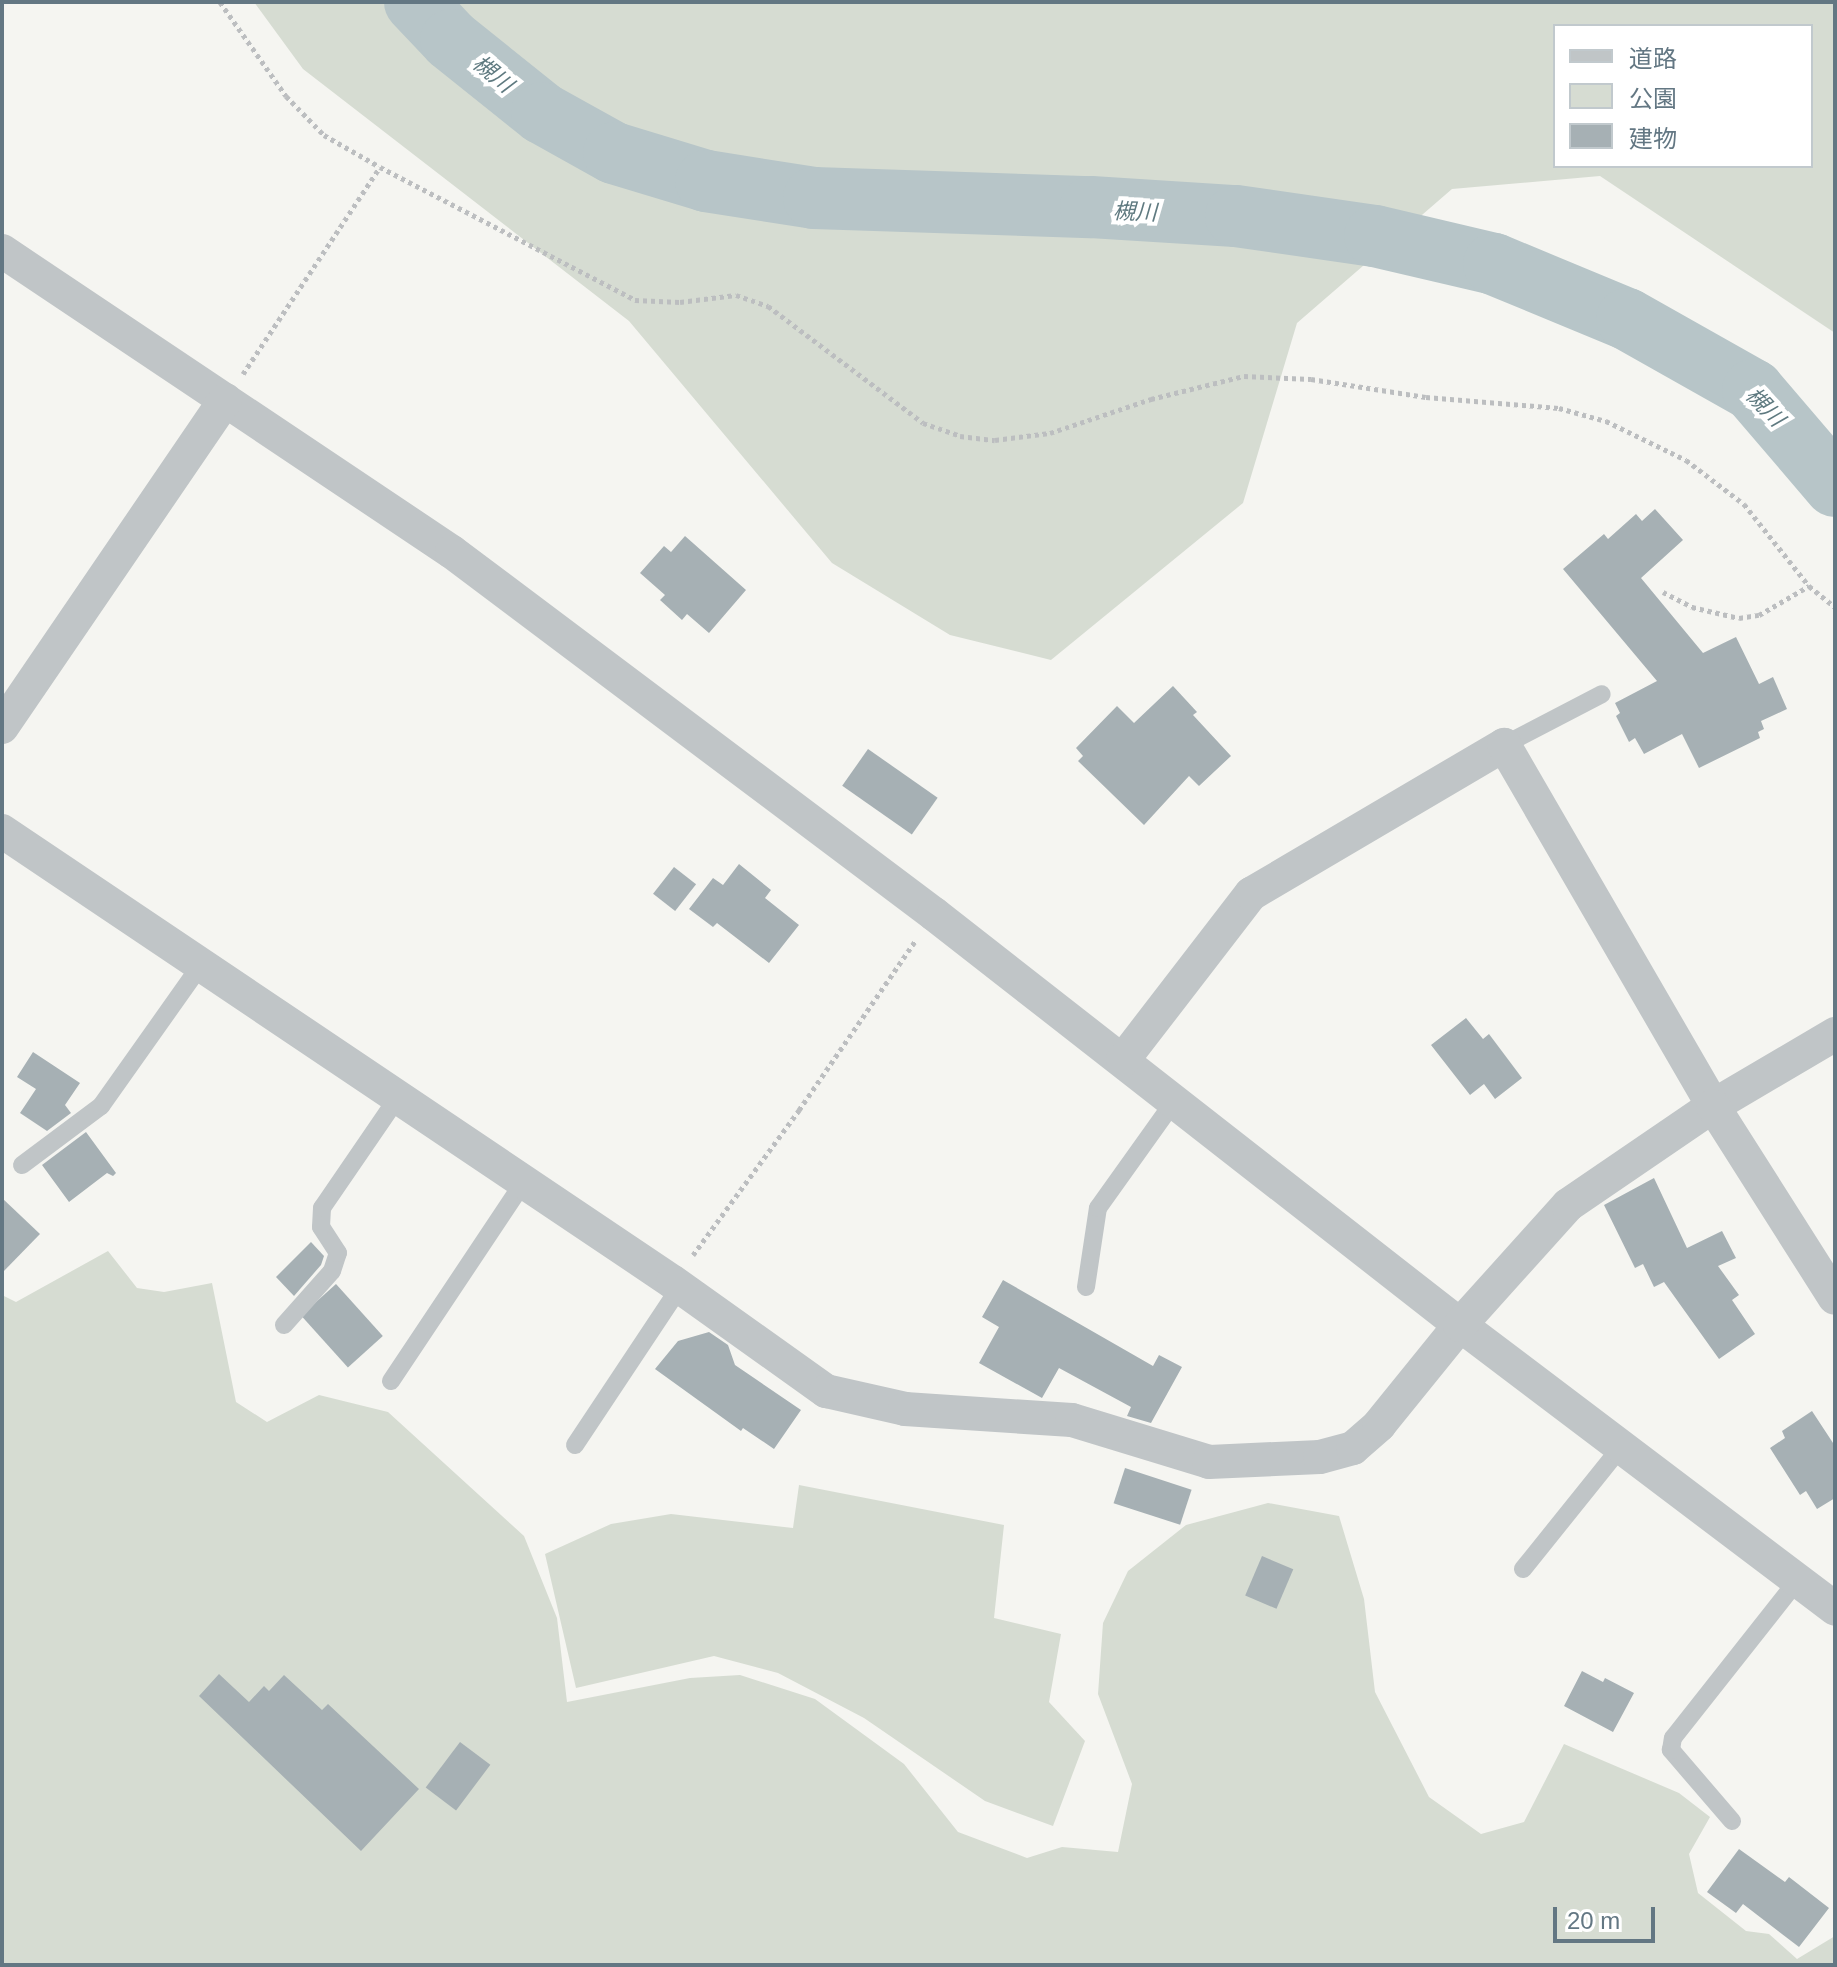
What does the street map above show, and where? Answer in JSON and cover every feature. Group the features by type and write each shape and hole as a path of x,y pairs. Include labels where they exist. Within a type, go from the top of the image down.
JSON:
{"street":[{"path":"2,251 452,552 934,914 1460,1325 1797,1581 1831,1601"},
{"path":"2,727 225,400"},
{"path":"1123,1060 1251,894 1504,745 1713,1106 1835,1298"},
{"path":"2,831 677,1284 826,1391 905,1409 1072,1420 1209,1462 1320,1457 1353,1448 1379,1425 1460,1325 1568,1205 1713,1106 1835,1034"}],"lane":[{"path":"1504,745 1602,694"},
{"path":"22,1165 101,1106 201,965"},
{"path":"284,1325 332,1271 338,1253 321,1227 322,1208 398,1097"},
{"path":"1086,1287 1098,1208 1175,1100"},
{"path":"391,1381 523,1183"},
{"path":"575,1445 677,1284"},
{"path":"1523,1569 1621,1447"},
{"path":"1732,1821 1671,1750 1673,1738 1797,1581"}],"path":[{"path":"220,2 286,96 324,135 635,300 680,302 736,295 768,306 923,423 960,436 995,440 1050,433 1151,399 1244,376 1311,379 1426,397 1559,408 1606,421 1686,460 1744,504 1809,586 1835,607"},
{"path":"225,400 380,167"},
{"path":"1663,592 1692,607 1739,618 1759,615 1809,586"},
{"path":"677,1284 934,914"}],"green space":[{"path":"254,2 1835,2 1835,333 1600,176 1452,189 1297,323 1243,503 1051,660 950,635 832,563 629,321 303,69"},
{"path":"108,1251 137,1288 164,1292 212,1283 236,1402 267,1422 319,1395 388,1412 524,1536 557,1618 567,1702 690,1678 740,1675 815,1699 904,1764 958,1832 1027,1858 1062,1847 1118,1852 1132,1784 1098,1694 1103,1623 1128,1571 1186,1525 1268,1503 1339,1516 1364,1599 1375,1692 1429,1797 1481,1834 1524,1822 1564,1744 1679,1793 1710,1817 1689,1854 1698,1893 1746,1931 1769,1934 1797,1959 1835,1936 1835,1965 2,1965 2,1295 16,1302"},
{"path":"799,1485 1004,1525 994,1618 1061,1634 1049,1702 1085,1741 1053,1826 985,1801 864,1718 778,1673 714,1656 576,1688 545,1554 611,1524 671,1514 793,1528"}],"building":[{"path":"1655,509 1683,540 1641,578 1703,653 1736,637 1759,684 1773,677 1787,709 1761,721 1764,729 1758,732 1760,738 1699,768 1682,734 1644,754 1635,738 1629,742 1616,716 1620,713 1615,703 1657,681 1563,569 1604,534 1608,539 1636,514 1642,521"},
{"path":"685,536 746,590 709,633 687,614 682,620 660,600 665,595 640,573 664,546 671,552"},
{"path":"1173,686 1197,712 1193,715 1231,756 1199,786 1189,776 1144,825 1078,761 1083,756 1076,748 1117,706 1134,723"},
{"path":"868,749 938,798 912,835 842,786"},
{"path":"739,864 771,890 765,898 799,925 769,963 717,923 713,927 689,909 713,878 723,885"},
{"path":"674,867 696,884 675,911 653,894"},
{"path":"1466,1018 1483,1039 1489,1034 1522,1078 1495,1099 1484,1084 1470,1095 1431,1045"},
{"path":"33,1052 80,1083 65,1105 71,1113 47,1131 20,1113 36,1089 17,1077"},
{"path":"86,1132 116,1173 113,1176 107,1173 69,1202 42,1165"},
{"path":"1654,1178 1687,1248 1722,1231 1736,1258 1718,1266 1739,1295 1732,1300 1755,1334 1719,1359 1664,1282 1654,1287 1643,1264 1635,1268 1604,1205"},
{"path":"2,1198 40,1234 2,1273"},
{"path":"311,1242 324,1256 321,1265 294,1296 276,1277"},
{"path":"1003,1280 1153,1366 1159,1355 1182,1367 1151,1423 1127,1416 1131,1407 1059,1368 1042,1398 979,1363 999,1327 982,1317"},
{"path":"336,1284 383,1336 348,1367 301,1315"},
{"path":"709,1332 728,1345 735,1365 801,1410 774,1449 743,1428 741,1431 655,1369 678,1341"},
{"path":"1812,1411 1835,1446 1835,1498 1817,1509 1806,1491 1800,1495 1770,1448 1785,1438 1782,1431"},
{"path":"1125,1468 1192,1490 1180,1525 1114,1503"},
{"path":"1262,1556 1293,1569 1276,1609 1245,1596"},
{"path":"1582,1671 1603,1682 1605,1678 1634,1693 1613,1732 1564,1706"},
{"path":"219,1674 249,1702 264,1686 269,1691 284,1675 322,1710 328,1704 419,1789 361,1851 199,1696"},
{"path":"460,1742 490,1765 456,1810 426,1788"},
{"path":"1739,1849 1785,1882 1789,1877 1829,1908 1799,1947 1743,1904 1736,1913 1707,1892"}],"waterway":[{"name":"槻川","path":"415,2 451,40 542,113 614,153 706,181 814,198 1091,207 1236,216 1375,236 1494,264 1627,319 1753,390 1835,486"}]}
